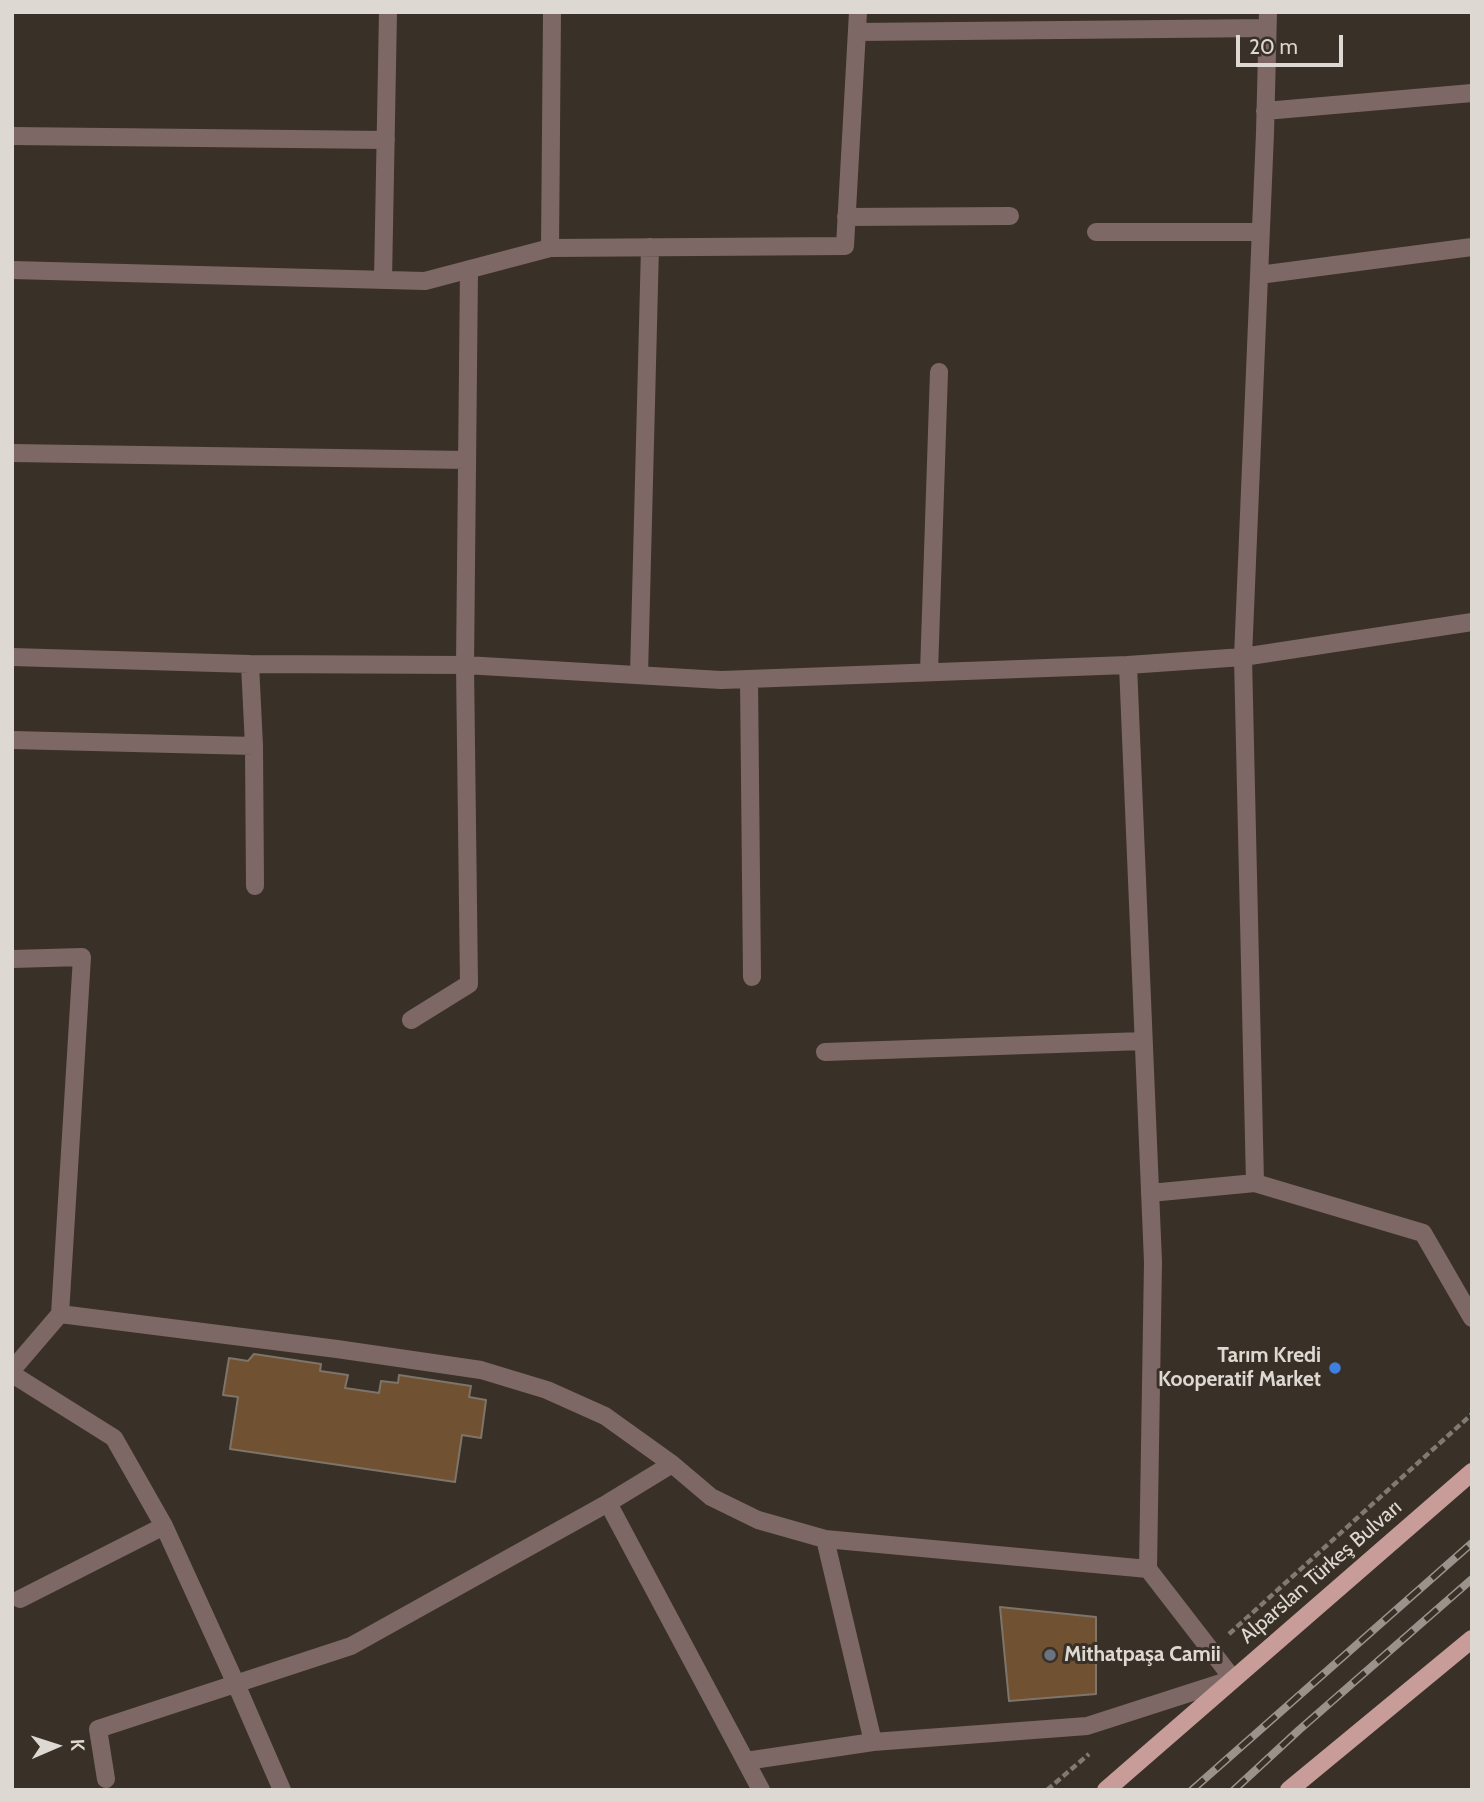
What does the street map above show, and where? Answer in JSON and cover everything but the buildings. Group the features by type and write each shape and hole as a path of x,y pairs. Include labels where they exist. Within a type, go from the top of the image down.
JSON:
{"main road":[{"name":"Alparslan Türkeş Bulvarı","path":"1106,1790 1472,1472"},
{"path":"1289,1790 1472,1639"}],"street":[{"path":"383,280 388,12"},
{"path":"550,248 552,12"},
{"path":"12,270 425,281 550,248 845,246 858,12"},
{"path":"857,32 1268,20 1243,657 1255,1183"},
{"path":"1265,111 1472,93"},
{"path":"12,136 386,140"},
{"path":"846,217 1010,216"},
{"path":"1096,232 1261,232"},
{"path":"639,675 650,247"},
{"path":"1259,275 1472,247"},
{"path":"411,1020 469,984 465,665 468,270"},
{"path":"929,673 939,372"},
{"path":"12,453 467,460"},
{"path":"12,657 250,664 465,665 721,680 1128,665 1243,657 1472,622"},
{"path":"250,664 254,746 255,886"},
{"path":"746,1761 873,1742 1087,1726 1233,1679 1148,1569 1153,1262 1128,665"},
{"path":"749,679 752,977"},
{"path":"12,740 254,746"},
{"path":"12,959 82,957 61,1314 12,1372 114,1438 164,1526 282,1790"},
{"path":"825,1052 1143,1041"},
{"path":"1150,1192 1255,1183 1423,1233 1472,1318"},
{"path":"61,1314 481,1370 547,1390 605,1416 672,1464 711,1497 758,1520 825,1539 1148,1569"},
{"path":"106,1779 98,1729 351,1646 608,1503 672,1464"},
{"path":"608,1503 761,1790"},
{"path":"20,1599 164,1526"},
{"path":"825,1539 873,1742"}],"path":[{"path":"1210,1650 1472,1413"},
{"path":"1047,1790 1089,1753"}],"railway":[{"path":"1192,1790 1472,1543"},
{"path":"1234,1790 1472,1579"}],"place":[{"name":"Tarım Kredi Kooperatif Market","path":"1335,1368"},
{"name":"Mithatpaşa Camii","path":"1050,1655"}]}
